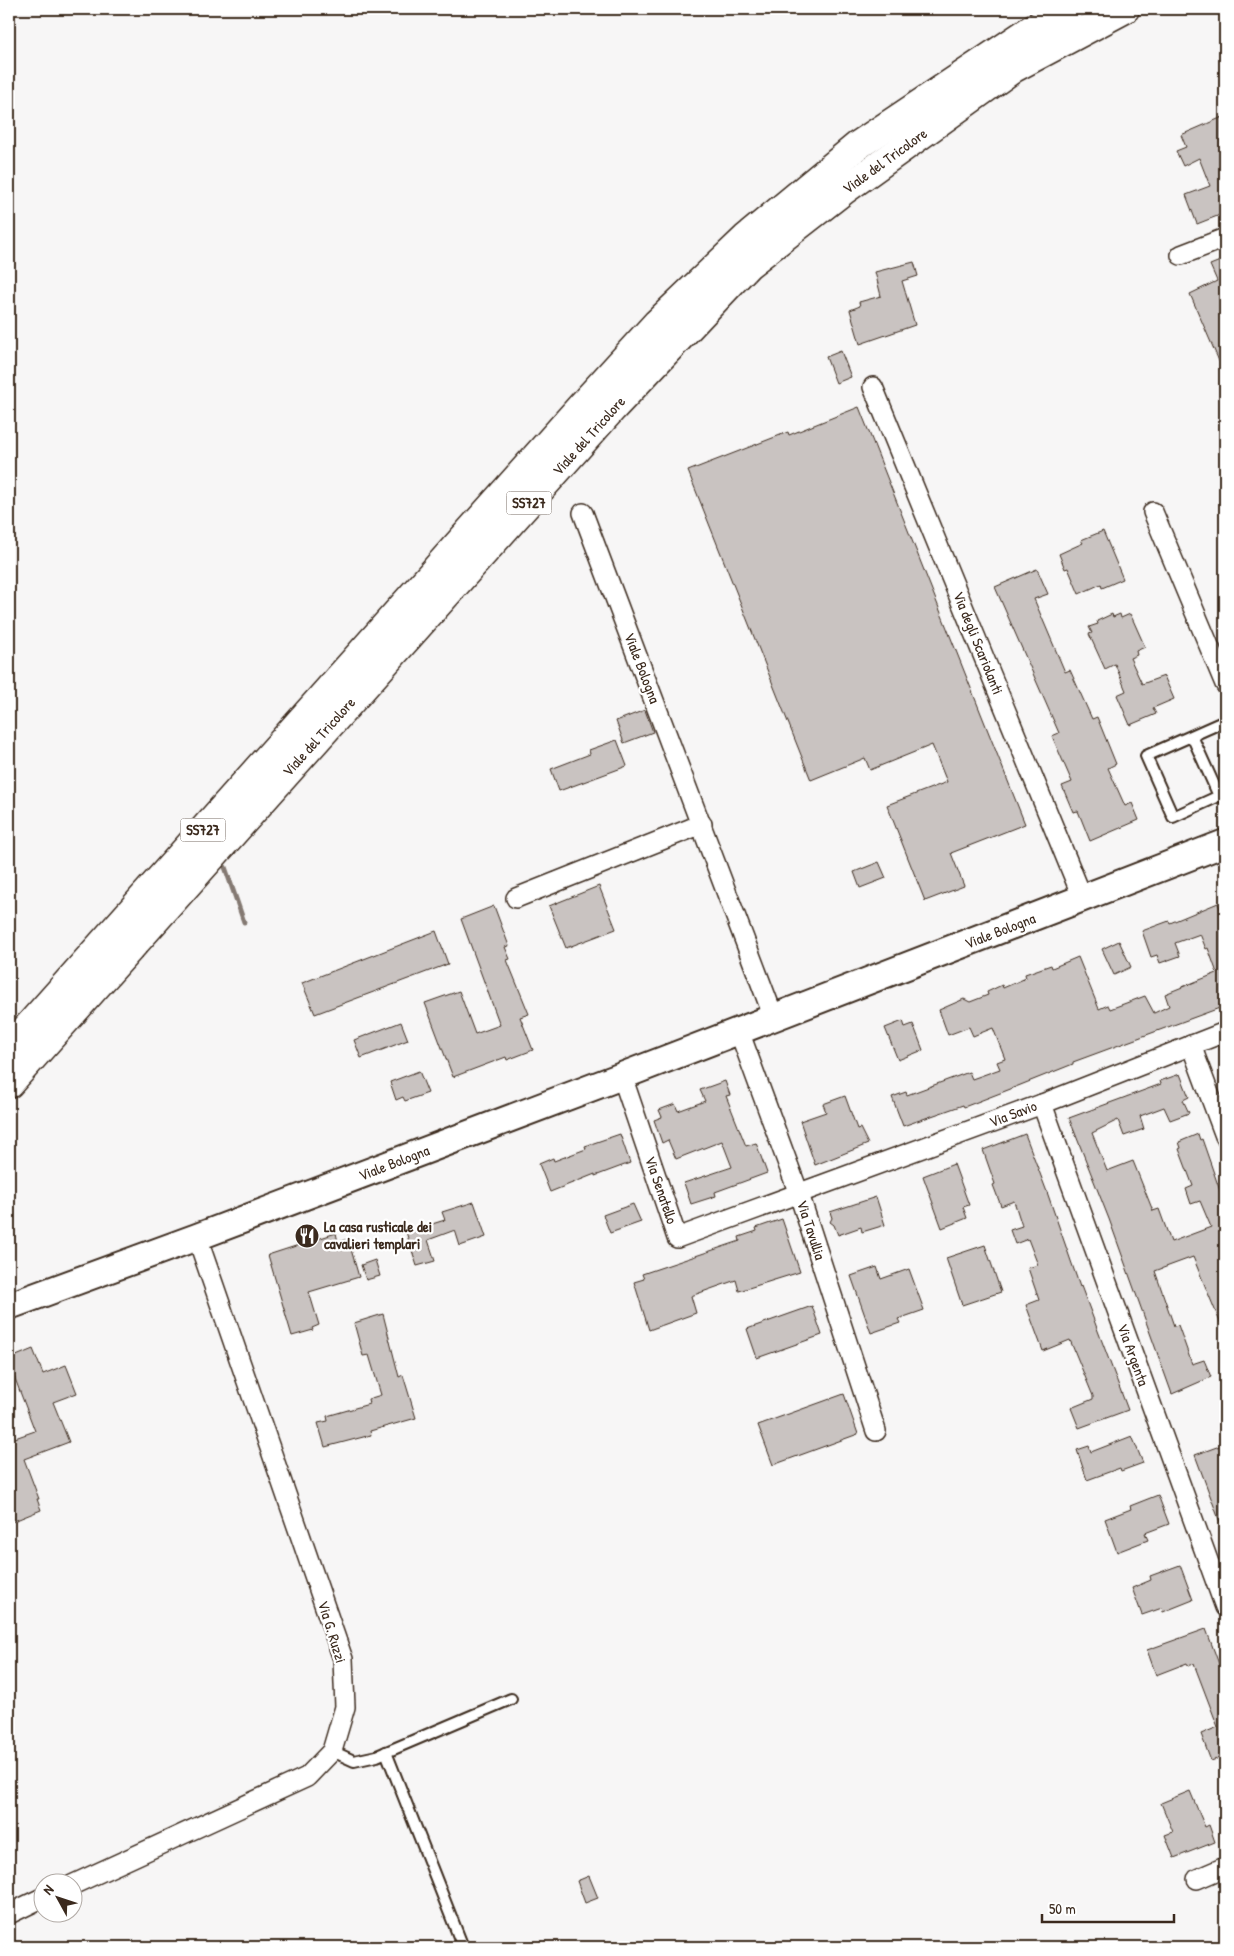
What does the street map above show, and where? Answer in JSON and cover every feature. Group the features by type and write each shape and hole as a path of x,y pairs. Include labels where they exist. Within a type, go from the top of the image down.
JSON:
{"highway":[{"name":"Viale del Tricolore","path":"9,1048 657,323 746,238 857,146 1032,29 1069,9"},
{"name":"Viale del Tricolore","path":"9,1084 613,408 748,265 843,191 1014,68 1125,9"}],"main road":[{"name":"Viale Bologna","path":"10,1305 197,1238 774,1018 1225,843"}],"street":[{"path":"1181,255 1225,238"},
{"name":"Via degli Scariolanti","path":"873,387 1083,899"},
{"path":"1153,512 1225,684"},
{"name":"Viale Bologna","path":"583,513 774,1018"},
{"path":"516,898 702,824"},
{"name":"Via Tavullia","path":"739,1031 799,1194 876,1431"},
{"name":"Via Savio","path":"799,1194 1042,1104 1225,1032"},
{"path":"1191,1045 1225,1136"},
{"name":"Via Senatello","path":"622,1076 677,1238 799,1194"},
{"name":"Via Argenta","path":"1042,1104 1225,1607"},
{"name":"Via G. Ruzzi","path":"82,1879 307,1777 332,1751 345,1707 343,1659 197,1238"},
{"path":"1197,1879 1225,1868"},
{"path":"9,1914 32,1903"}],"lane":[{"path":"1192,736 1219,796 1173,817 1146,756 1225,721"},
{"path":"332,1751 354,1761 386,1752 511,1699"},
{"path":"386,1752 463,1947"}],"building":[{"path":"1225,116 1225,213 1197,224 1186,195 1210,186 1199,158 1183,166 1176,151 1186,147 1181,135"},
{"path":"1225,259 1225,375 1190,294 1217,281 1210,265"},
{"path":"914,262 918,276 902,281 915,325 860,344 850,310 860,306 859,302 881,296 875,272"},
{"path":"841,351 851,377 836,383 826,357"},
{"path":"859,407 1025,824 951,853 964,886 925,901 887,805 947,782 932,745 870,770 865,758 811,780 688,471 788,432 789,435"},
{"path":"1103,531 1123,579 1102,588 1101,584 1079,594 1068,568 1065,569 1059,554 1083,543 1081,540"},
{"path":"1037,569 1048,594 1034,599 1065,672 1070,670 1092,719 1097,717 1116,764 1108,768 1125,806 1132,803 1139,820 1090,841 1078,811 1073,812 1062,786 1072,782 1052,736 1059,733 995,587"},
{"path":"1112,614 1113,617 1120,614 1121,618 1130,614 1145,647 1136,651 1137,655 1130,658 1142,684 1164,676 1174,699 1153,708 1156,714 1130,725 1117,695 1126,691 1115,664 1105,669 1089,634 1092,633 1089,627 1098,624 1097,621"},
{"path":"645,710 653,732 624,743 616,721"},
{"path":"617,740 627,766 559,791 551,769 590,754 589,750"},
{"path":"879,862 886,878 860,888 854,872"},
{"path":"599,886 616,929 566,948 549,906"},
{"path":"1218,903 1225,922 1225,1006 1073,1062 1073,1064 964,1107 963,1105 903,1126 892,1097 906,1092 907,1095 969,1072 972,1079 1000,1069 997,1062 1005,1059 993,1028 973,1036 969,1027 948,1035 939,1010 964,999 970,1002 988,995 987,992 1002,985 1003,988 1026,978 1025,974 1051,965 1052,968 1078,957 1099,1009 1108,1005 1110,1009 1145,996 1154,1013 1169,1006 1165,994 1217,973 1208,948 1206,949 1200,934 1175,943 1180,956 1160,963 1157,955 1151,957 1142,931 1169,921 1170,923"},
{"path":"494,906 509,946 505,947 510,959 507,960 529,1014 520,1017 533,1050 507,1060 506,1057 453,1077 425,1003 459,991 475,1034 500,1025 461,919"},
{"path":"436,931 448,964 315,1014 302,983"},
{"path":"1119,941 1131,967 1114,975 1102,949"},
{"path":"903,1021 905,1027 913,1024 923,1050 898,1060 885,1028"},
{"path":"401,1022 408,1040 361,1058 354,1040"},
{"path":"419,1071 428,1093 405,1101 403,1097 396,1100 390,1082"},
{"path":"1180,1074 1189,1097 1183,1100 1189,1113 1170,1120 1164,1107 1140,1116 1144,1129 1124,1136 1118,1120 1092,1133 1107,1171 1133,1161 1153,1211 1159,1209 1171,1242 1211,1227 1200,1201 1191,1204 1186,1189 1193,1186 1179,1149 1181,1148 1179,1142 1198,1134 1200,1140 1202,1139 1225,1205 1225,1334 1193,1257 1155,1271 1174,1326 1178,1325 1192,1364 1204,1360 1211,1377 1172,1394 1109,1219 1069,1118 1161,1084 1160,1081"},
{"path":"725,1081 730,1095 726,1096 746,1146 756,1143 767,1173 715,1192 716,1196 691,1204 684,1183 732,1167 722,1141 676,1159 668,1140 662,1143 654,1120 662,1117 659,1110 675,1104 678,1111 705,1101 700,1090"},
{"path":"845,1096 857,1129 860,1128 868,1144 815,1165 800,1121 826,1112 823,1104"},
{"path":"620,1134 630,1163 595,1176 595,1174 550,1192 539,1164 553,1158 554,1161 586,1149 585,1146"},
{"path":"1025,1134 1080,1287 1128,1410 1079,1428 1071,1408 1093,1399 1093,1396 1070,1340 1043,1351 1026,1305 1039,1300 1028,1268 1038,1265 1028,1239 1015,1244 1010,1230 1022,1226 1014,1201 1001,1206 983,1150"},
{"path":"954,1164 969,1205 963,1207 967,1218 942,1228 923,1176"},
{"path":"876,1197 885,1225 862,1232 861,1227 838,1235 834,1225 830,1222 832,1218 830,1212"},
{"path":"474,1202 486,1237 460,1246 455,1230 428,1240 435,1261 417,1266 406,1232 445,1220 442,1212"},
{"path":"633,1204 641,1222 610,1233 603,1215"},
{"path":"782,1219 800,1272 739,1291 736,1280 691,1296 696,1313 649,1330 634,1282 644,1279 642,1274 740,1241 739,1237 757,1231 756,1228"},
{"path":"336,1233 338,1242 348,1239 359,1277 309,1292 319,1325 312,1328 313,1330 292,1336 268,1255"},
{"path":"985,1245 1001,1292 962,1305 946,1258"},
{"path":"375,1260 380,1276 366,1280 361,1265"},
{"path":"877,1267 881,1279 909,1269 924,1310 898,1319 900,1323 871,1333 851,1276"},
{"path":"812,1306 822,1335 757,1358 747,1329"},
{"path":"383,1314 399,1377 403,1375 416,1418 370,1431 371,1435 325,1447 318,1423 328,1421 327,1416 369,1404 368,1399 381,1395 369,1355 363,1356 354,1323"},
{"path":"33,1349 43,1374 66,1365 77,1393 53,1402 69,1442 24,1459 39,1499 37,1499 41,1510 9,1523 9,1424 15,1438 35,1431 9,1359"},
{"path":"844,1394 858,1434 773,1465 758,1425"},
{"path":"1132,1436 1143,1463 1121,1471 1120,1468 1087,1480 1077,1450 1089,1446 1091,1452"},
{"path":"1225,1444 1225,1532 1224,1533 1195,1455"},
{"path":"1158,1495 1169,1524 1145,1533 1148,1540 1117,1552 1105,1519 1131,1509 1130,1506"},
{"path":"1180,1565 1193,1600 1163,1612 1162,1608 1142,1615 1132,1588 1151,1580 1150,1576"},
{"path":"1206,1629 1225,1680 1225,1756 1211,1761 1201,1734 1218,1727 1194,1664 1188,1666 1187,1663 1156,1675 1147,1650"},
{"path":"1190,1791 1205,1827 1209,1825 1215,1842 1174,1858 1165,1835 1173,1832 1161,1803"},
{"path":"589,1876 598,1898 585,1903 577,1881"}],"waterway":[{"path":"225,867 244,922"}],"place":[{"name":"La casa rusticale dei cavalieri templari","path":"307,1236"}]}
